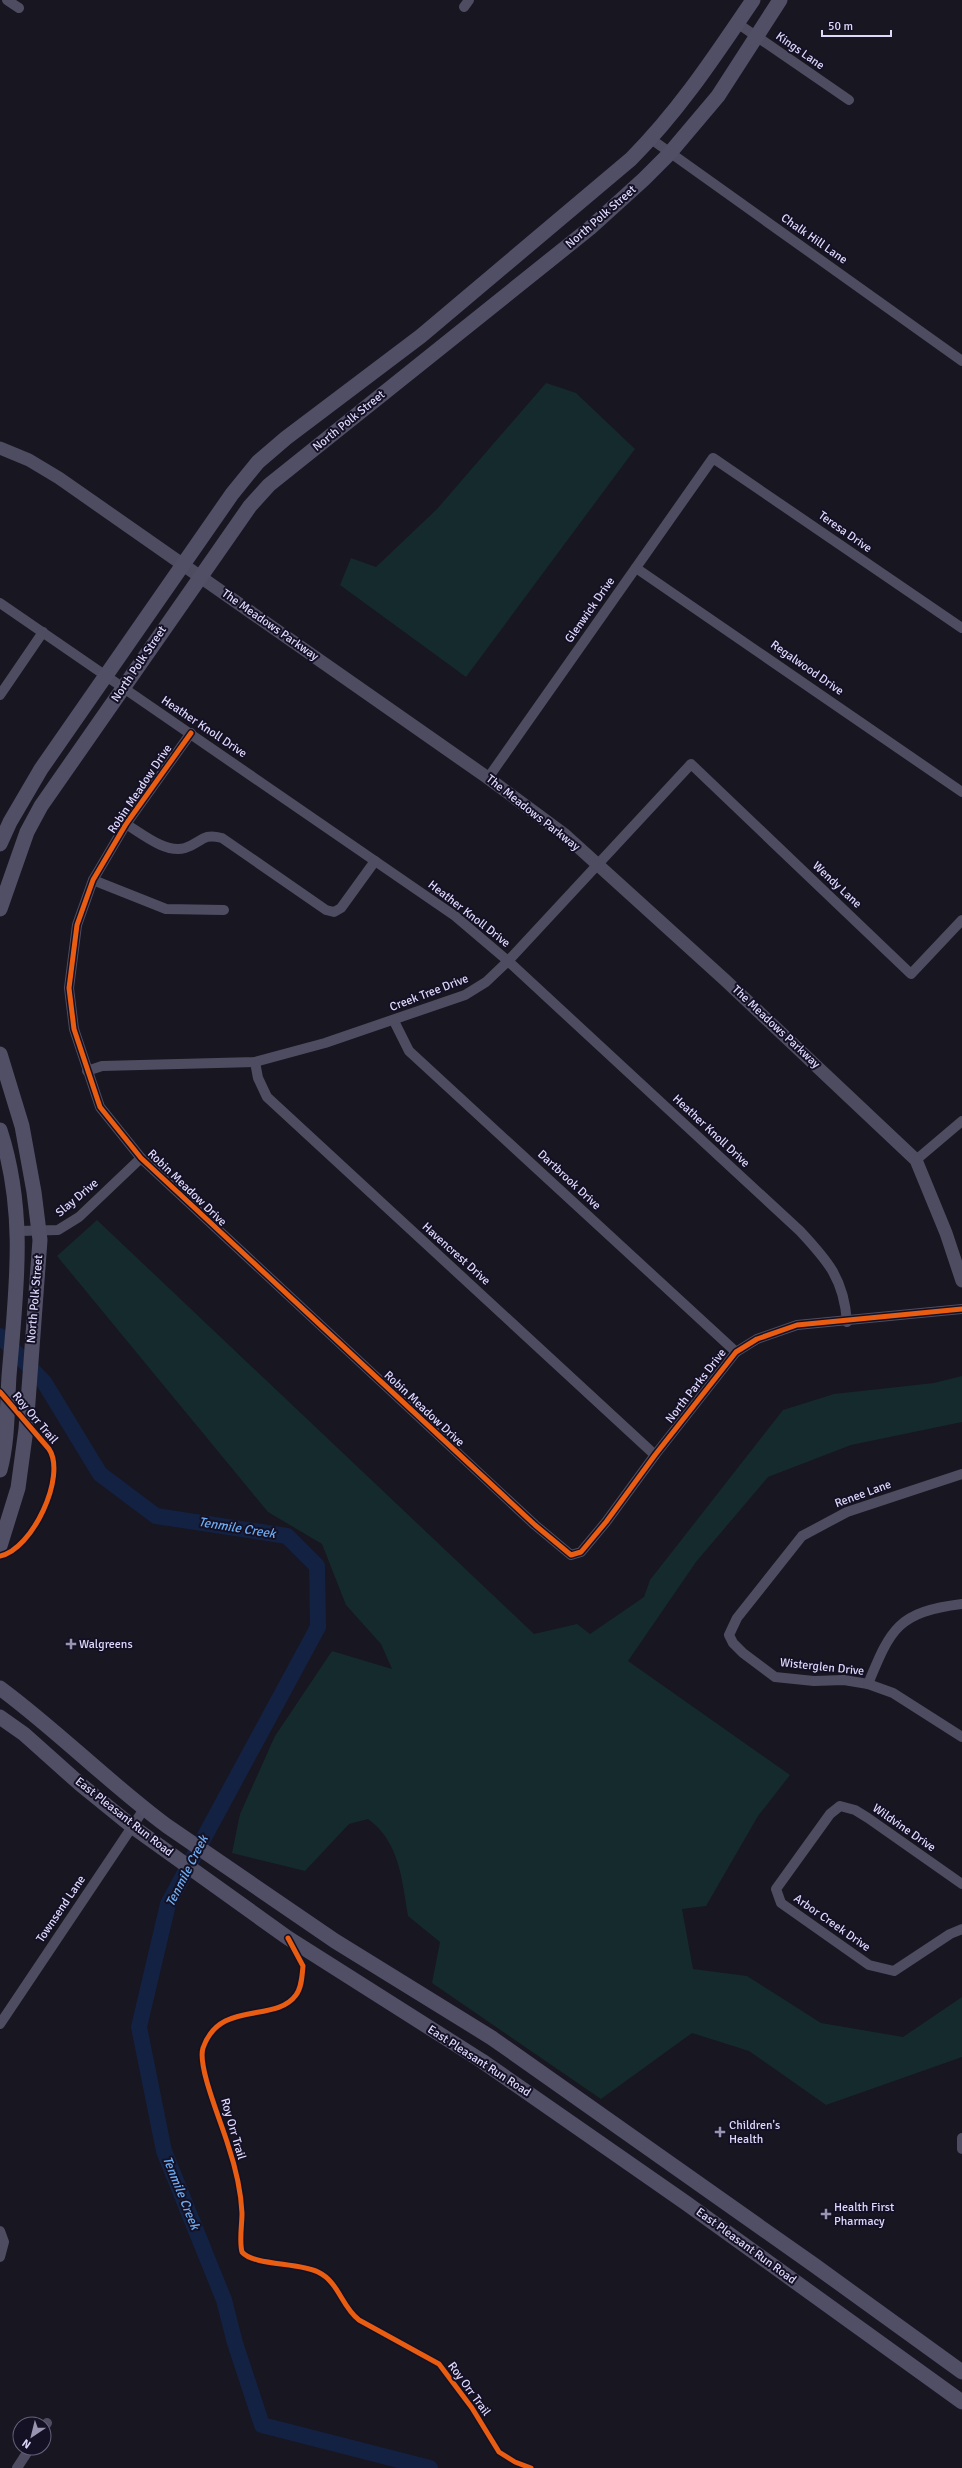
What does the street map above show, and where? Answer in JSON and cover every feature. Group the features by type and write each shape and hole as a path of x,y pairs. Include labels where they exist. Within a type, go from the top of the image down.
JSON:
{"main road":[{"name":"North Polk Street","path":"0,844 10,822 41,769 232,494 258,462 286,438 421,336 631,159 651,138 693,88 753,0"},
{"name":"North Polk Street","path":"0,909 27,832 41,806 200,575 250,506 269,485 434,351 590,228 670,154 718,96 780,0"},
{"path":"421,336 434,351"},
{"name":"North Polk Street","path":"0,1054 22,1126 39,1231 26,1429 18,1488 0,1546"},
{"name":"North Polk Street","path":"0,1130 8,1156 14,1185 19,1231 18,1266 6,1423 0,1470"},
{"name":"East Pleasant Run Road","path":"0,1688 144,1809 167,1826 335,1940 492,2038 605,2119 814,2264 962,2372"},
{"path":"24,1734 35,1716"},
{"name":"East Pleasant Run Road","path":"0,1717 24,1734 80,1784 133,1827 238,1902 313,1955 482,2061 800,2284 962,2402"},
{"path":"380,1997 393,1977"},
{"path":"592,2137 605,2119"},
{"path":"800,2284 814,2264"}],"street":[{"path":"8,0 19,8"},
{"name":"Kings Lane","path":"737,23 849,100"},
{"name":"Chalk Hill Lane","path":"651,138 670,154 962,361"},
{"name":"The Meadows Parkway","path":"0,448 29,460 59,478 200,575 488,778 565,835 768,1019 916,1160 946,1234 962,1281"},
{"name":"Glenwick Drive","path":"488,778 713,458"},
{"name":"Teresa Drive","path":"713,458 962,628"},
{"name":"Regalwood Drive","path":"636,568 962,792"},
{"name":"Heather Knoll Drive","path":"0,603 455,916 508,961 800,1231 827,1260 843,1294 847,1322"},
{"path":"0,695 43,632"},
{"name":"Robin Meadow Drive","path":"191,733 126,824 94,880 76,925 69,988 74,1029 100,1107 140,1158 535,1525 571,1555"},
{"name":"Creek Tree Drive","path":"87,1071 102,1066 255,1062 300,1050 394,1020 465,995 486,982 508,961 597,864 662,797 690,764"},
{"name":"Wendy Lane","path":"690,764 911,974 962,920"},
{"path":"126,824 153,841 171,848 184,848 210,836 222,838 326,910 334,912 341,908 375,861"},
{"path":"94,880 166,909 224,910"},
{"name":"Dartbrook Drive","path":"394,1020 409,1051 454,1090 736,1352"},
{"name":"Havencrest Drive","path":"255,1062 258,1078 267,1097 655,1455"},
{"path":"916,1160 962,1121"},
{"name":"Slay Drive","path":"19,1231 58,1230 79,1217 140,1158"},
{"name":"North Parks Drive","path":"571,1555 581,1552 606,1522 655,1455 736,1352 758,1339 797,1325 847,1322 962,1309"},
{"name":"Renee Lane","path":"729,1635 737,1618 802,1536 847,1512 962,1474"},
{"path":"868,1684 884,1646 893,1631 915,1615 938,1607 962,1604"},
{"name":"Wisterglen Drive","path":"729,1635 733,1643 743,1653 775,1677 814,1680 844,1680 868,1684 893,1693 962,1737"},
{"name":"Wildvine Drive","path":"830,1814 840,1806 855,1810 962,1884"},
{"name":"Townsend Lane","path":"0,2024 144,1809"},
{"name":"Arbor Creek Drive","path":"830,1814 776,1889 781,1903 869,1965 894,1971 950,1934 962,1929"},
{"path":"962,2138 962,2149"},
{"path":"0,2231 4,2242 1,2256"},
{"path":"16,2468 24,2456"}],"green space":[{"path":"546,383 576,393 635,449 466,677 340,585 351,558 376,567 437,509"},
{"path":"97,1220 534,1634 577,1624 590,1634 644,1597 650,1580 783,1410 834,1394 934,1383 962,1376 962,1422 851,1445 768,1477 696,1562 628,1661 790,1775 758,1816 706,1906 682,1909 693,1969 747,1976 821,2023 903,2037 962,1997 962,2057 826,2105 749,2051 692,2033 601,2099 432,1983 440,1942 408,1916 398,1863 387,1839 379,1828 368,1819 349,1824 305,1871 232,1853 240,1814 275,1736 332,1651 392,1669 381,1644 346,1605 322,1544 268,1512 57,1256"}],"waterway":[{"name":"Tenmile Creek","path":"0,1336 44,1382 100,1474 156,1516 287,1536 317,1566 318,1627 168,1904 139,2027 164,2151 224,2300 235,2343 262,2425 430,2468"}],"cycle path":[{"path":"191,733 126,824 93,880 77,925 69,988 74,1029 100,1107 141,1158 535,1525 571,1555 581,1552 606,1522 655,1455 736,1352 757,1339 797,1325 962,1309"},
{"name":"Roy Orr Trail","path":"0,1392 49,1449 53,1461 53,1476 50,1493 34,1527 24,1541 12,1551 0,1556"},
{"name":"Roy Orr Trail","path":"288,1938 303,1966 301,1985 296,1995 287,2004 275,2009 234,2017 222,2023 211,2033 203,2048 202,2056 207,2081 231,2153 239,2187 242,2213 242,2252 256,2260 309,2269 325,2276 331,2282 348,2308 359,2320 439,2364 472,2408 499,2452 515,2462 531,2468"}],"place":[{"name":"Walgreens","path":"71,1644"},
{"name":"Children's Health","path":"720,2132"},
{"name":"Health First Pharmacy","path":"826,2214"}]}
